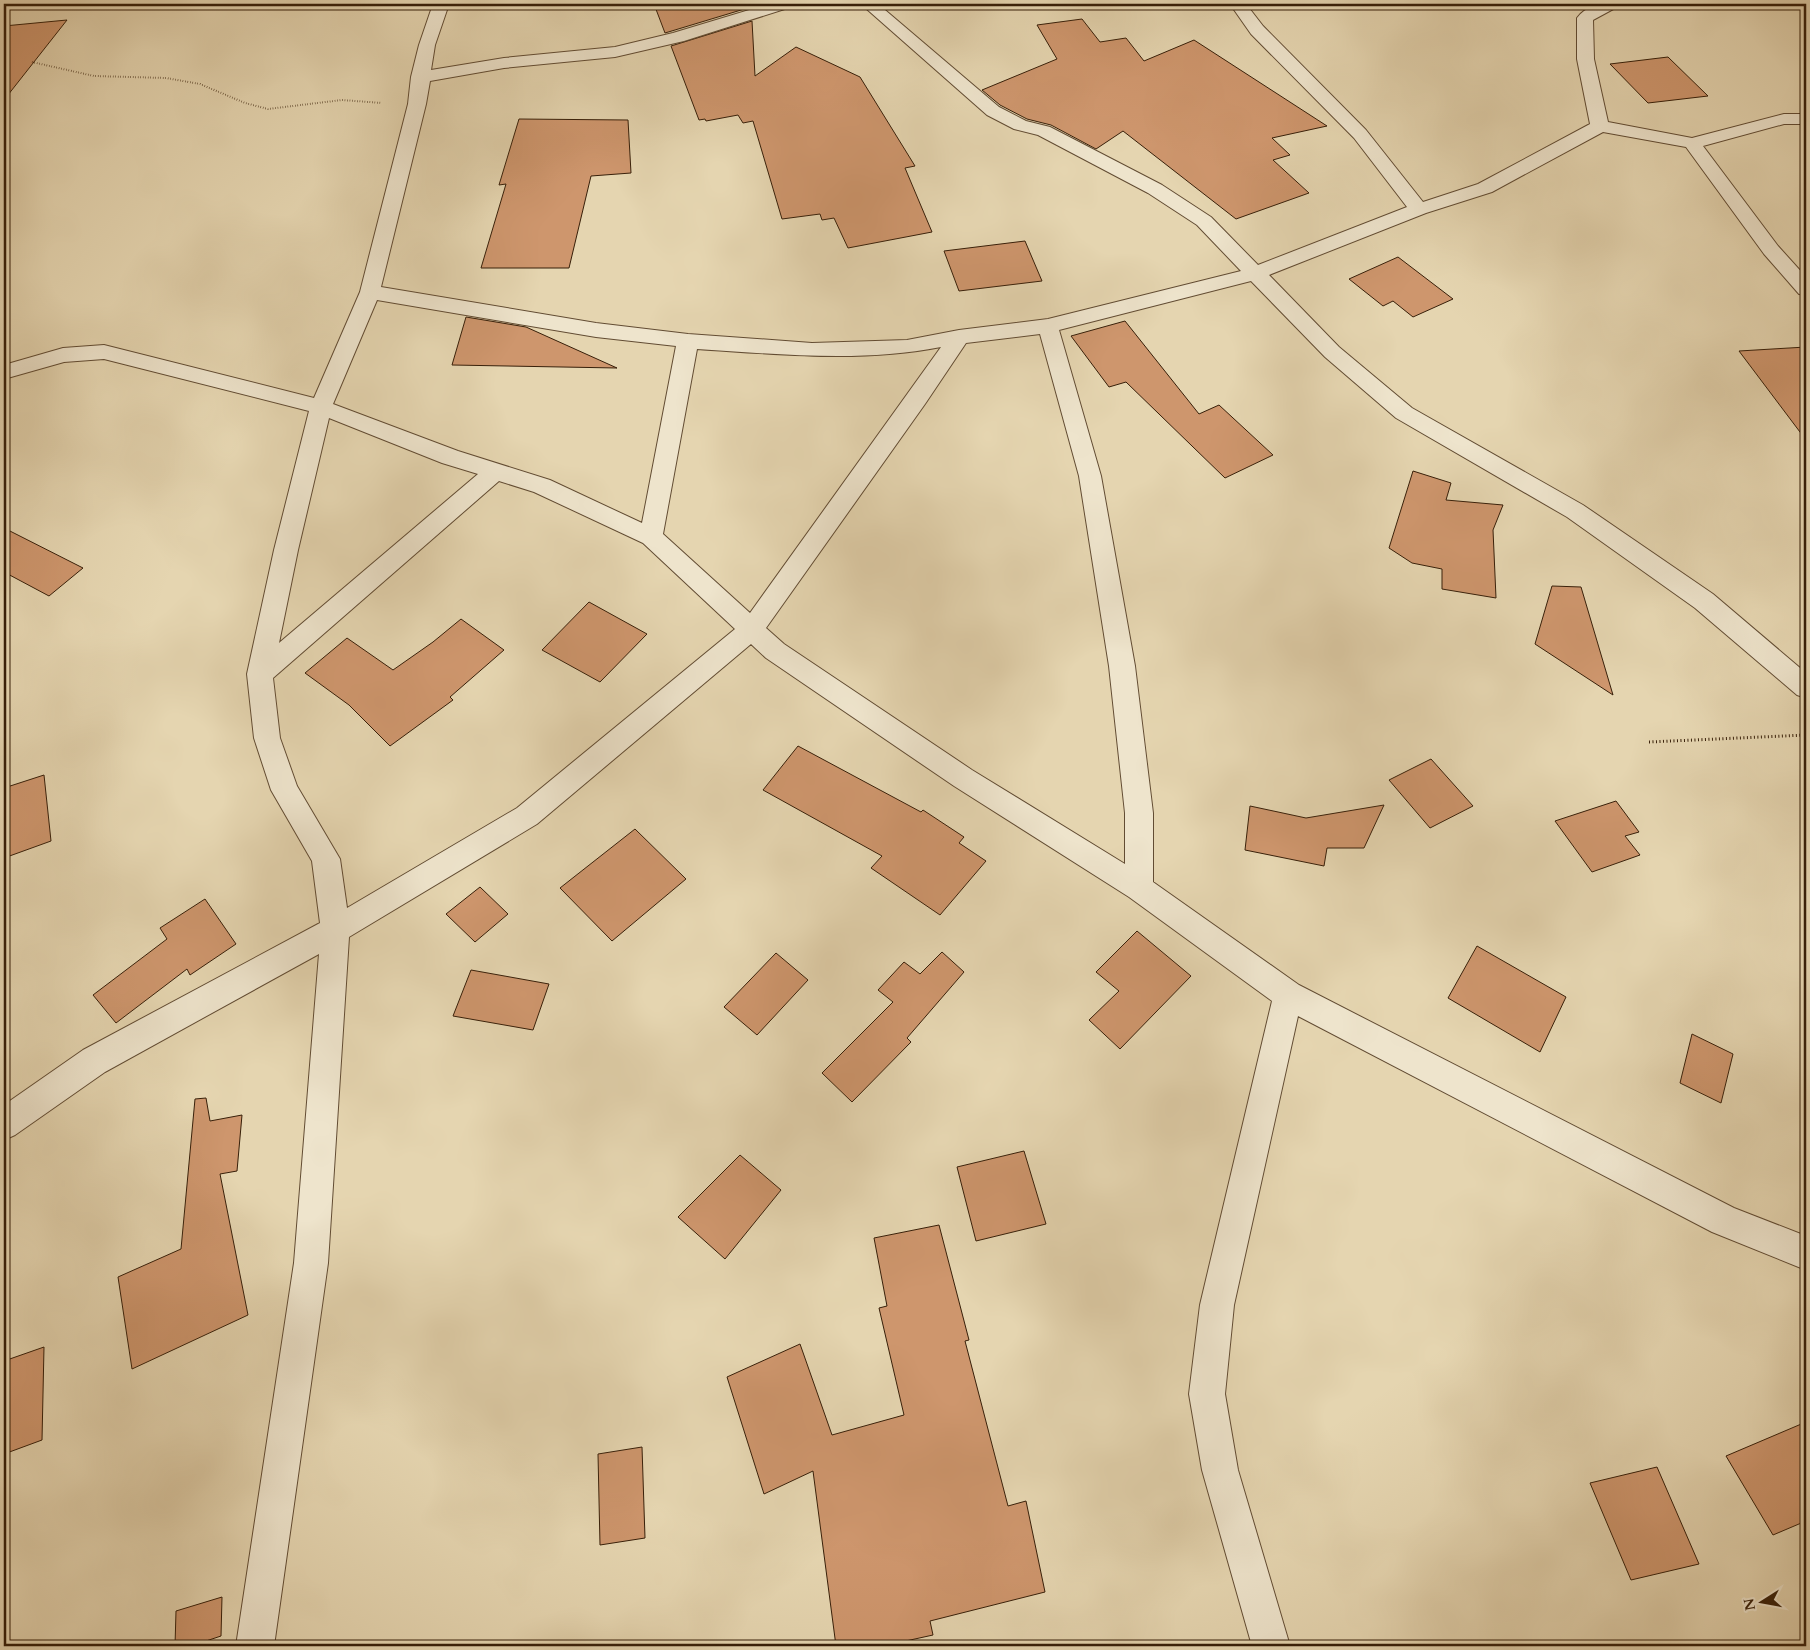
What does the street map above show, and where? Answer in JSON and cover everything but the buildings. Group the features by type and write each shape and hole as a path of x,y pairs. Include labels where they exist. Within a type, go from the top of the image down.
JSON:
{"street":[{"path":"255,1646 311,1263 335,930 326,859 285,790 267,738 260,674 286,550 321,407 370,292 417,104 420,77 427,45 441,4"},
{"path":"420,77 504,63 615,52 678,37 785,4"},
{"path":"869,4 993,111 1020,125 1044,131 1155,188 1204,221 1332,352 1404,413 1575,511 1704,602 1806,688"},
{"path":"1238,4 1257,30 1360,134 1419,209"},
{"path":"1600,126 1590,87 1580,11 1611,4"},
{"path":"370,292 596,330 688,341 812,350 907,347 959,337 1048,326 1254,274 1419,209 1485,188 1600,126 1692,144 1784,119 1806,119"},
{"path":"1692,144 1771,250 1806,289"},
{"path":"1048,326 1090,476 1122,666 1139,813 1139,888"},
{"path":"4,1124 94,1061 335,930 527,816 752,629 917,399 959,337"},
{"path":"651,537 688,341"},
{"path":"4,372 63,354 104,352 321,407 450,458 542,486 651,537 775,651 955,773 1139,888 1288,995 1724,1220 1806,1253"},
{"path":"260,674 495,472"},
{"path":"1271,1646 1220,1470 1207,1394 1217,1305 1288,995"}],"path":[{"path":"32,62 94,76 166,78 200,84 238,100 268,109 342,100 417,104"},
{"path":"1649,742 1806,735"}]}
